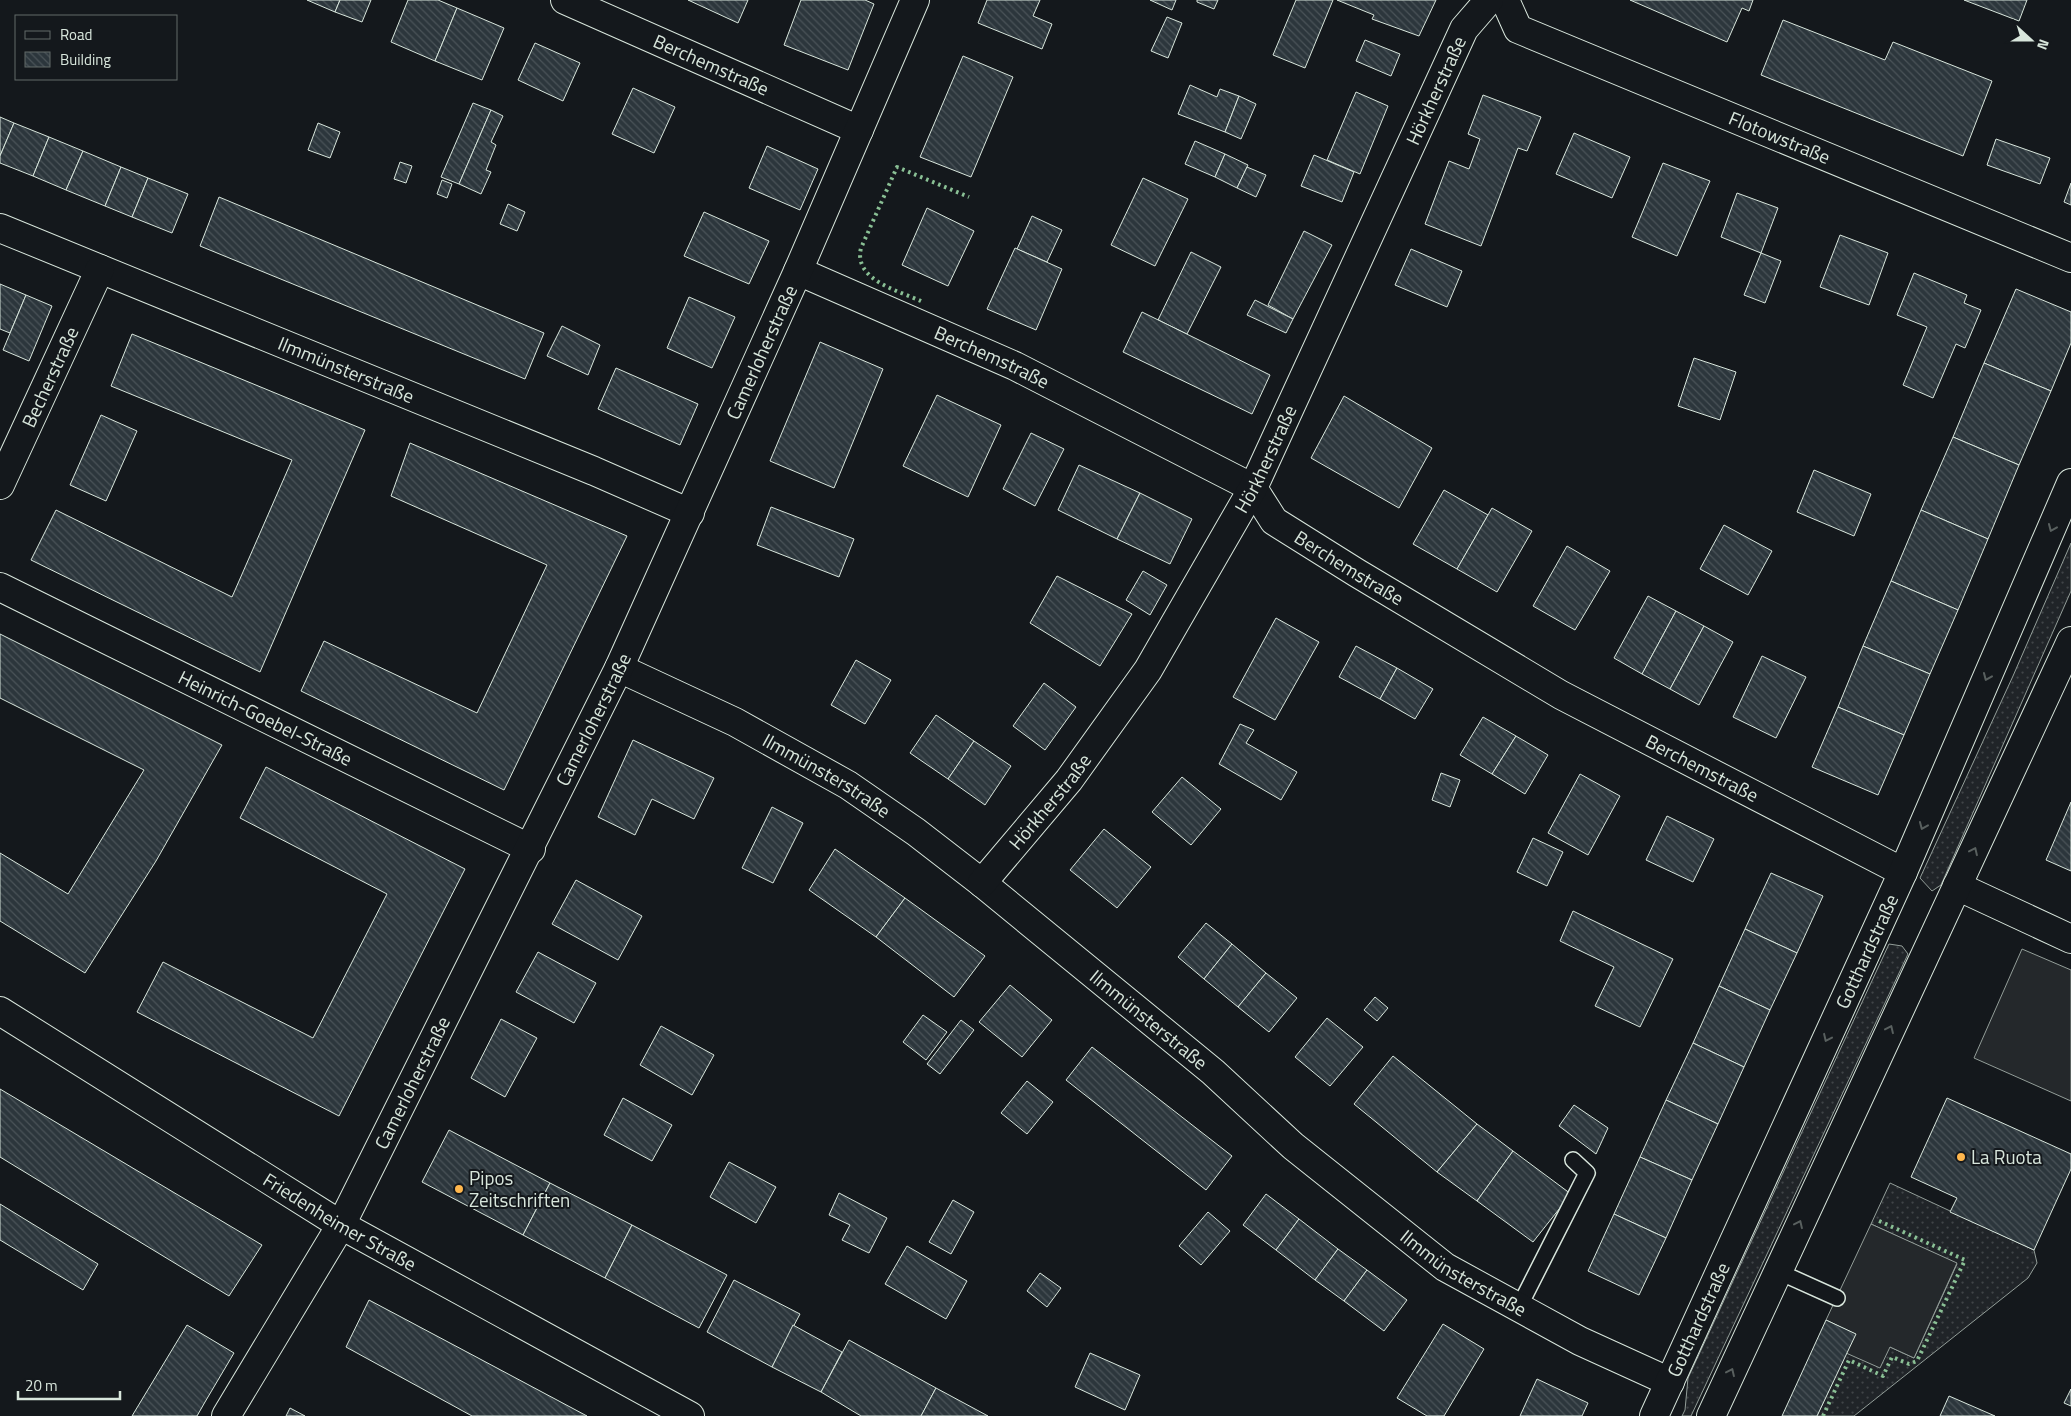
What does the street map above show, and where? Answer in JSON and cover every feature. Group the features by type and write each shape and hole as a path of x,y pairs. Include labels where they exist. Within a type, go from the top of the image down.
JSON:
{"street":[{"name":"Berchemstraße","path":"565,0 859,130"},
{"name":"Camerloherstraße","path":"226,1416 342,1225 531,849 619,668 690,513 798,271 915,0"},
{"name":"Hörkherstraße","path":"982,883 1068,780 1148,670 1253,488 1464,29 1489,0"},
{"name":"Flotowstraße","path":"1505,0 1518,29 2071,258"},
{"name":"Ilmmünsterstraße","path":"0,228 521,441 690,513"},
{"name":"Becherstraße","path":"0,485 100,269"},
{"name":"Berchemstraße","path":"798,271 1014,366 1253,488 1274,521 1544,685 1725,781 1904,872"},
{"name":"Gotthardstraße","path":"1654,1416 1904,872 2071,483"},
{"name":"Heinrich-Goebel-Straße","path":"0,587 531,849"},
{"path":"1711,1416 2071,640"},
{"name":"Ilmmünsterstraße","path":"619,668 735,722 848,785 916,832 982,883 1213,1072 1293,1146 1438,1261 1580,1341 1670,1382"},
{"path":"1958,886 2071,939"},
{"name":"Friedenheimer Straße","path":"0,1012 342,1225 690,1416"}],"lane":[{"path":"1519,1307 1587,1173 1573,1160"},
{"path":"1777,1271 1837,1298"}],"shaded area":[{"path":"2071,543 2071,591 1941,885 1932,891 1920,878 2013,676"},
{"path":"1889,944 1902,946 1908,954 1691,1416 1682,1416 1685,1410 1688,1378"},
{"path":"2022,949 2071,970 2071,1101 1974,1058"},
{"path":"1890,1183 2034,1250 2037,1263 2028,1278 1854,1416 1817,1416 1846,1353 1890,1347 1914,1358 1957,1264 1871,1224"},
{"path":"1871,1224 1957,1263 1914,1358 1890,1347 1880,1368 1846,1353 1855,1334 1826,1320"}],"building":[{"path":"307,0 340,0 335,12"},
{"path":"340,0 371,0 362,22 335,12"},
{"path":"408,0 438,0 457,8 435,61 391,42"},
{"path":"688,0 748,0 738,23"},
{"path":"801,0 865,0 874,4 848,70 784,45"},
{"path":"987,0 1040,0 1033,16 1052,24 1042,49 978,23"},
{"path":"1150,0 1176,0 1172,10"},
{"path":"1197,0 1218,0 1214,9 1197,2"},
{"path":"1296,0 1333,0 1305,68 1273,55"},
{"path":"1337,0 1436,0 1419,36 1372,19 1374,15"},
{"path":"1630,0 1753,0 1749,11 1742,8 1727,42"},
{"path":"1964,0 2027,0 2019,21"},
{"path":"457,8 504,28 482,80 435,61"},
{"path":"1167,17 1182,23 1168,58 1151,51"},
{"path":"1783,20 1885,60 1893,42 1992,81 1963,156 1761,75"},
{"path":"1365,40 1400,54 1391,76 1356,61"},
{"path":"535,43 580,63 563,101 518,80"},
{"path":"963,56 1013,77 971,177 920,157"},
{"path":"1190,85 1217,97 1220,89 1239,96 1225,132 1178,114"},
{"path":"633,88 675,107 654,153 612,134"},
{"path":"1356,92 1388,106 1360,174 1327,160"},
{"path":"1483,95 1541,117 1527,151 1518,148 1481,246 1425,224 1449,161 1469,169 1480,139 1468,134"},
{"path":"1239,96 1256,104 1241,139 1225,132"},
{"path":"473,103 491,110 459,184 441,177"},
{"path":"491,110 503,116 491,142 496,145 486,170 491,172 481,194 459,184"},
{"path":"0,117 14,123 0,156"},
{"path":"14,123 49,137 33,176 0,163 0,156"},
{"path":"318,123 340,132 330,158 308,150"},
{"path":"1574,133 1630,157 1612,198 1556,174"},
{"path":"49,137 83,151 66,190 33,176"},
{"path":"1996,139 2050,158 2040,184 1987,165"},
{"path":"1195,141 1225,154 1215,177 1185,164"},
{"path":"767,146 818,169 800,210 749,188"},
{"path":"83,151 121,167 105,206 66,190"},
{"path":"1225,154 1248,165 1237,188 1215,177"},
{"path":"1314,155 1354,172 1342,202 1301,186"},
{"path":"400,162 412,166 406,183 394,179"},
{"path":"1663,163 1710,181 1677,256 1632,237"},
{"path":"121,167 148,178 132,217 105,206"},
{"path":"1247,167 1266,175 1256,197 1237,188"},
{"path":"148,178 188,194 172,233 132,217"},
{"path":"1143,178 1188,199 1155,266 1111,245"},
{"path":"442,180 452,184 447,198 437,194"},
{"path":"2071,183 2071,205 2064,202"},
{"path":"1737,193 1778,208 1761,253 1721,237"},
{"path":"219,197 544,333 525,379 200,246"},
{"path":"508,204 525,212 517,231 500,224"},
{"path":"927,208 974,231 948,286 902,265"},
{"path":"704,212 769,241 749,284 684,256"},
{"path":"1032,216 1062,230 1047,262 1017,249"},
{"path":"1304,231 1332,245 1293,319 1268,305"},
{"path":"1840,235 1888,253 1869,305 1820,287"},
{"path":"1015,248 1062,269 1036,330 987,309"},
{"path":"1411,249 1462,271 1447,307 1395,285"},
{"path":"1191,252 1221,267 1187,334 1158,320"},
{"path":"1761,253 1781,261 1765,303 1744,295"},
{"path":"1914,273 1967,295 1964,303 1981,310 1965,348 1956,344 1933,398 1903,385 1927,327 1897,315"},
{"path":"0,284 26,295 10,333 0,329"},
{"path":"2016,289 2071,312 2071,343 2051,391 1984,363"},
{"path":"26,295 52,306 29,361 3,350"},
{"path":"689,297 735,317 712,368 667,348"},
{"path":"1255,300 1293,319 1286,333 1247,315"},
{"path":"1142,312 1270,375 1252,414 1123,352"},
{"path":"562,326 600,345 588,375 547,356"},
{"path":"132,334 365,430 260,672 31,560 56,510 232,597 292,460 111,386"},
{"path":"820,342 883,369 834,488 770,461"},
{"path":"1694,358 1736,372 1720,420 1678,406"},
{"path":"1984,363 2051,391 2019,465 1953,437"},
{"path":"616,368 698,404 680,445 598,409"},
{"path":"937,395 1001,425 968,497 903,466"},
{"path":"1344,396 1432,448 1399,508 1311,458"},
{"path":"101,415 137,431 106,501 70,485"},
{"path":"1031,433 1064,449 1035,506 1003,489"},
{"path":"1953,437 2019,465 1988,539 1921,510"},
{"path":"410,443 627,536 504,790 301,691 324,641 477,713 547,565 391,496"},
{"path":"1079,465 1140,493 1117,539 1058,510"},
{"path":"1814,470 1871,494 1854,536 1797,512"},
{"path":"1444,490 1488,515 1457,569 1413,544"},
{"path":"1140,493 1192,519 1170,564 1117,539"},
{"path":"771,507 854,539 839,577 757,545"},
{"path":"1492,508 1532,531 1497,592 1457,569"},
{"path":"1921,510 1988,539 1958,610 1891,581"},
{"path":"1724,525 1772,551 1748,595 1700,569"},
{"path":"1567,546 1610,571 1575,630 1533,606"},
{"path":"1143,571 1167,585 1150,615 1126,600"},
{"path":"1057,576 1132,614 1100,666 1030,623"},
{"path":"1891,581 1958,610 1930,674 1863,646"},
{"path":"1648,596 1676,611 1642,674 1614,658"},
{"path":"1676,611 1704,626 1670,689 1642,674"},
{"path":"1276,618 1319,642 1275,720 1233,697"},
{"path":"1704,626 1733,642 1699,705 1670,689"},
{"path":"0,634 222,745 156,861 85,973 0,921 0,853 68,894 144,770 0,698"},
{"path":"1356,646 1397,668 1380,699 1339,677"},
{"path":"1863,646 1930,674 1904,735 1838,707"},
{"path":"1762,656 1806,677 1776,738 1733,717"},
{"path":"856,660 891,680 865,724 831,705"},
{"path":"1397,668 1433,689 1415,719 1380,699"},
{"path":"1044,683 1076,707 1045,750 1013,726"},
{"path":"1838,707 1904,735 1878,795 1812,767"},
{"path":"936,715 974,741 948,779 910,753"},
{"path":"1483,717 1516,736 1492,774 1460,755"},
{"path":"1240,724 1254,730 1246,743 1297,772 1281,800 1219,764"},
{"path":"1516,736 1548,755 1525,794 1492,774"},
{"path":"633,740 714,778 694,819 652,799 635,835 598,817"},
{"path":"974,741 1011,766 985,805 948,779"},
{"path":"266,767 465,869 339,1116 137,1012 163,962 313,1038 387,894 240,818"},
{"path":"1441,773 1460,780 1450,807 1432,800"},
{"path":"1580,774 1620,796 1588,855 1548,833"},
{"path":"1182,777 1221,809 1191,845 1152,812"},
{"path":"2071,802 2071,871 2046,860"},
{"path":"772,807 803,823 773,883 742,868"},
{"path":"1667,816 1714,839 1693,882 1646,860"},
{"path":"1104,829 1151,867 1117,908 1070,870"},
{"path":"1533,838 1563,852 1547,886 1517,872"},
{"path":"835,849 905,898 876,937 809,890"},
{"path":"1771,873 1823,896 1797,953 1745,929"},
{"path":"576,880 642,916 618,960 552,924"},
{"path":"905,898 985,956 954,997 876,937"},
{"path":"1573,911 1673,959 1640,1027 1595,1006 1614,967 1560,941"},
{"path":"1206,923 1232,944 1204,979 1178,957"},
{"path":"1745,929 1797,953 1770,1010 1719,986"},
{"path":"1232,944 1266,973 1238,1007 1204,979"},
{"path":"538,952 596,983 574,1023 516,992"},
{"path":"1266,973 1297,998 1269,1032 1238,1007"},
{"path":"1010,985 1052,1020 1022,1057 979,1022"},
{"path":"1719,986 1770,1010 1744,1067 1693,1043"},
{"path":"1375,997 1388,1008 1377,1021 1364,1010"},
{"path":"923,1015 947,1032 926,1060 903,1042"},
{"path":"1327,1018 1363,1047 1330,1086 1295,1057"},
{"path":"501,1019 537,1038 505,1097 471,1078"},
{"path":"961,1020 974,1030 940,1074 927,1064"},
{"path":"661,1026 714,1055 692,1095 640,1065"},
{"path":"1693,1043 1744,1067 1718,1124 1666,1100"},
{"path":"1092,1047 1232,1156 1206,1190 1066,1080"},
{"path":"1393,1056 1477,1124 1437,1172 1354,1104"},
{"path":"1027,1081 1053,1102 1027,1134 1001,1113"},
{"path":"0,1089 262,1245 229,1296 0,1157"},
{"path":"623,1098 672,1125 652,1161 604,1135"},
{"path":"1947,1098 2071,1154 2071,1169 2034,1250 1950,1212 1957,1198 1911,1177"},
{"path":"1666,1100 1718,1124 1692,1180 1640,1157"},
{"path":"1574,1105 1608,1128 1596,1154 1559,1126"},
{"path":"1477,1124 1513,1151 1477,1201 1437,1172"},
{"path":"449,1130 550,1183 523,1235 422,1182"},
{"path":"1513,1151 1571,1194 1533,1242 1477,1201"},
{"path":"1640,1157 1692,1180 1666,1238 1614,1214"},
{"path":"729,1162 776,1187 756,1223 710,1197"},
{"path":"550,1183 632,1225 605,1278 523,1235"},
{"path":"839,1193 887,1218 869,1253 842,1240 850,1225 829,1215"},
{"path":"1266,1194 1299,1219 1276,1250 1243,1225"},
{"path":"953,1200 974,1212 951,1254 929,1242"},
{"path":"0,1204 98,1264 83,1290 0,1240"},
{"path":"1208,1212 1230,1231 1201,1265 1179,1246"},
{"path":"1614,1214 1666,1238 1639,1295 1588,1271"},
{"path":"1299,1219 1338,1249 1315,1280 1276,1250"},
{"path":"632,1225 727,1275 699,1328 605,1278"},
{"path":"907,1246 967,1281 946,1319 885,1284"},
{"path":"1338,1249 1367,1270 1344,1301 1315,1280"},
{"path":"1367,1270 1407,1300 1384,1331 1344,1301"},
{"path":"1040,1273 1061,1288 1047,1307 1027,1291"},
{"path":"734,1280 800,1314 772,1367 707,1332"},
{"path":"369,1300 587,1416 472,1416 346,1347"},
{"path":"1826,1320 1856,1334 1817,1416 1782,1416"},
{"path":"1443,1324 1484,1349 1444,1416 1427,1416 1397,1398"},
{"path":"187,1325 234,1353 197,1416 132,1416"},
{"path":"793,1325 842,1352 821,1392 772,1367"},
{"path":"849,1340 936,1388 921,1416 861,1416 821,1392"},
{"path":"1090,1353 1140,1375 1125,1410 1075,1387"},
{"path":"1537,1379 1588,1403 1582,1416 1520,1416"},
{"path":"936,1388 988,1416 921,1416"},
{"path":"2071,1389 2071,1406 2064,1403"},
{"path":"1949,1396 1995,1416 1940,1416"},
{"path":"290,1408 305,1416 286,1416"}],"hedge":[{"path":"921,301 880,283 864,268 860,259 861,248 897,167 969,197"},
{"path":"1823,1416 1849,1360 1883,1376 1892,1357 1909,1364 1917,1361 1965,1260 1877,1220"}],"place":[{"name":"La Ruota","path":"1961,1157"},
{"name":"Pipos Zeitschriften","path":"459,1189"}]}
